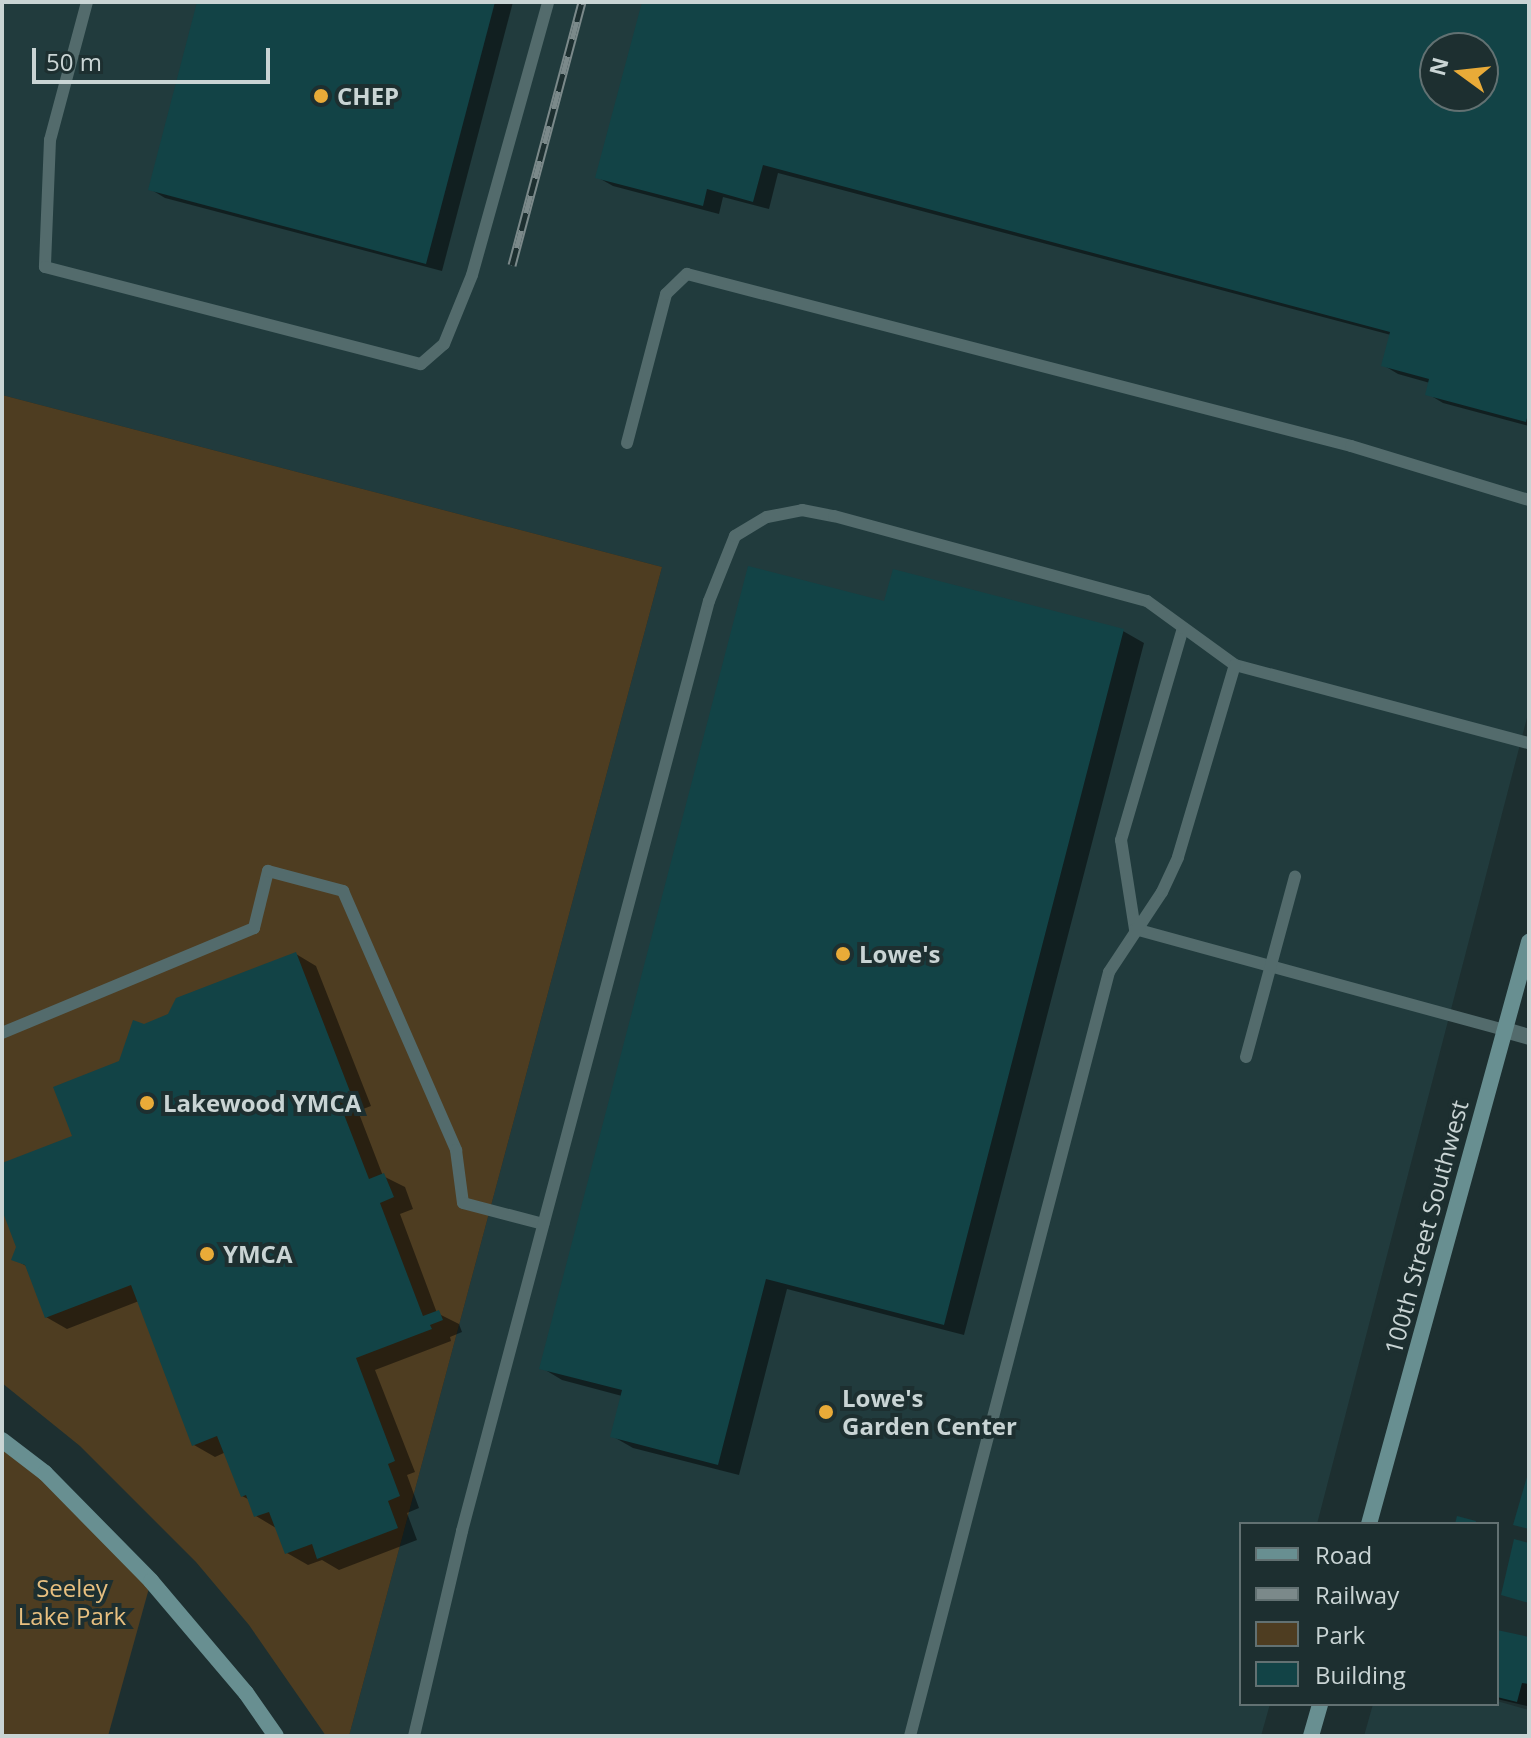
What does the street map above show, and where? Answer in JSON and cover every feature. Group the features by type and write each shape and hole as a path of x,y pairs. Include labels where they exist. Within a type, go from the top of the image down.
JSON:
{"main road":[{"name":"100th Street Southwest","path":"1370,1522 1529,942"},
{"path":"2,1440 45,1473 151,1581 246,1693 276,1736"},
{"path":"1311,1736 1319,1706"}],"street":[{"path":"1505,1030 1529,1037"}],"lane":[{"path":"87,2 50,140 45,267 421,364 444,344 472,275 548,2"},
{"path":"627,443 666,294 687,274 1351,446 1529,500"},
{"path":"414,1736 462,1531 709,601 735,536 767,517 802,510 834,516 1147,601 1235,665 1529,743"},
{"path":"1135,929 1121,840 1183,628"},
{"path":"910,1736 1109,972 1162,892 1178,857 1235,665"},
{"path":"2,1033 254,928 268,871 343,891 456,1150 463,1203 543,1224"},
{"path":"1246,1057 1295,877"},
{"path":"1135,929 1505,1030"}],"shaded area":[{"path":"2,2 1529,2 1529,710 1318,1522 1239,1522 1239,1706 1269,1706 1261,1736 349,1736 662,567 2,395"},
{"path":"1499,1702 1529,1710 1529,1736 1364,1736 1372,1706 1499,1706"}],"green space":[{"path":"2,395 662,567 349,1736 326,1736 249,1625 196,1562 80,1446 2,1383"},
{"name":"Seeley Lake Park","path":"2,1440 151,1581 108,1736 2,1736"}],"building":[{"name":"CHEP","path":"197,2 495,2 426,264 148,190"},
{"path":"642,2 1529,2 1529,410 1526,422 1425,395 1429,379 1381,366 1390,332 763,165 753,202 707,189 703,206 595,178"},
{"name":"Lowe's","path":"748,566 884,601 893,569 1124,629 944,1325 766,1279 718,1465 610,1437 622,1390 539,1369"},
{"name":"YMCA","path":"296,952 351,1094 338,1099 369,1179 384,1173 394,1197 380,1203 423,1316 439,1310 443,1320 430,1325 432,1329 356,1358 395,1461 388,1464 400,1496 388,1501 398,1528 317,1559 312,1544 285,1554 269,1512 254,1517 246,1495 241,1497 217,1436 192,1446 131,1285 45,1318 25,1265 11,1260 16,1247 2,1210 2,1163 72,1136 53,1087 119,1061 133,1020 144,1024 168,1014 176,998"},
{"path":"1529,1470 1529,1529 1513,1525"},
{"path":"1457,1516 1476,1521 1476,1522 1456,1522"},
{"path":"1514,1539 1529,1543 1529,1603 1501,1595"},
{"path":"1499,1630 1529,1637 1529,1684 1522,1683 1517,1702 1499,1698"}],"railway":[{"path":"512,265 582,2"}],"place":[{"name":"CHEP","path":"321,96"},
{"name":"Lowe's","path":"843,954"},
{"name":"Lakewood YMCA","path":"147,1103"},
{"name":"YMCA","path":"207,1254"},
{"name":"Lowe's Garden Center","path":"826,1412"}]}
